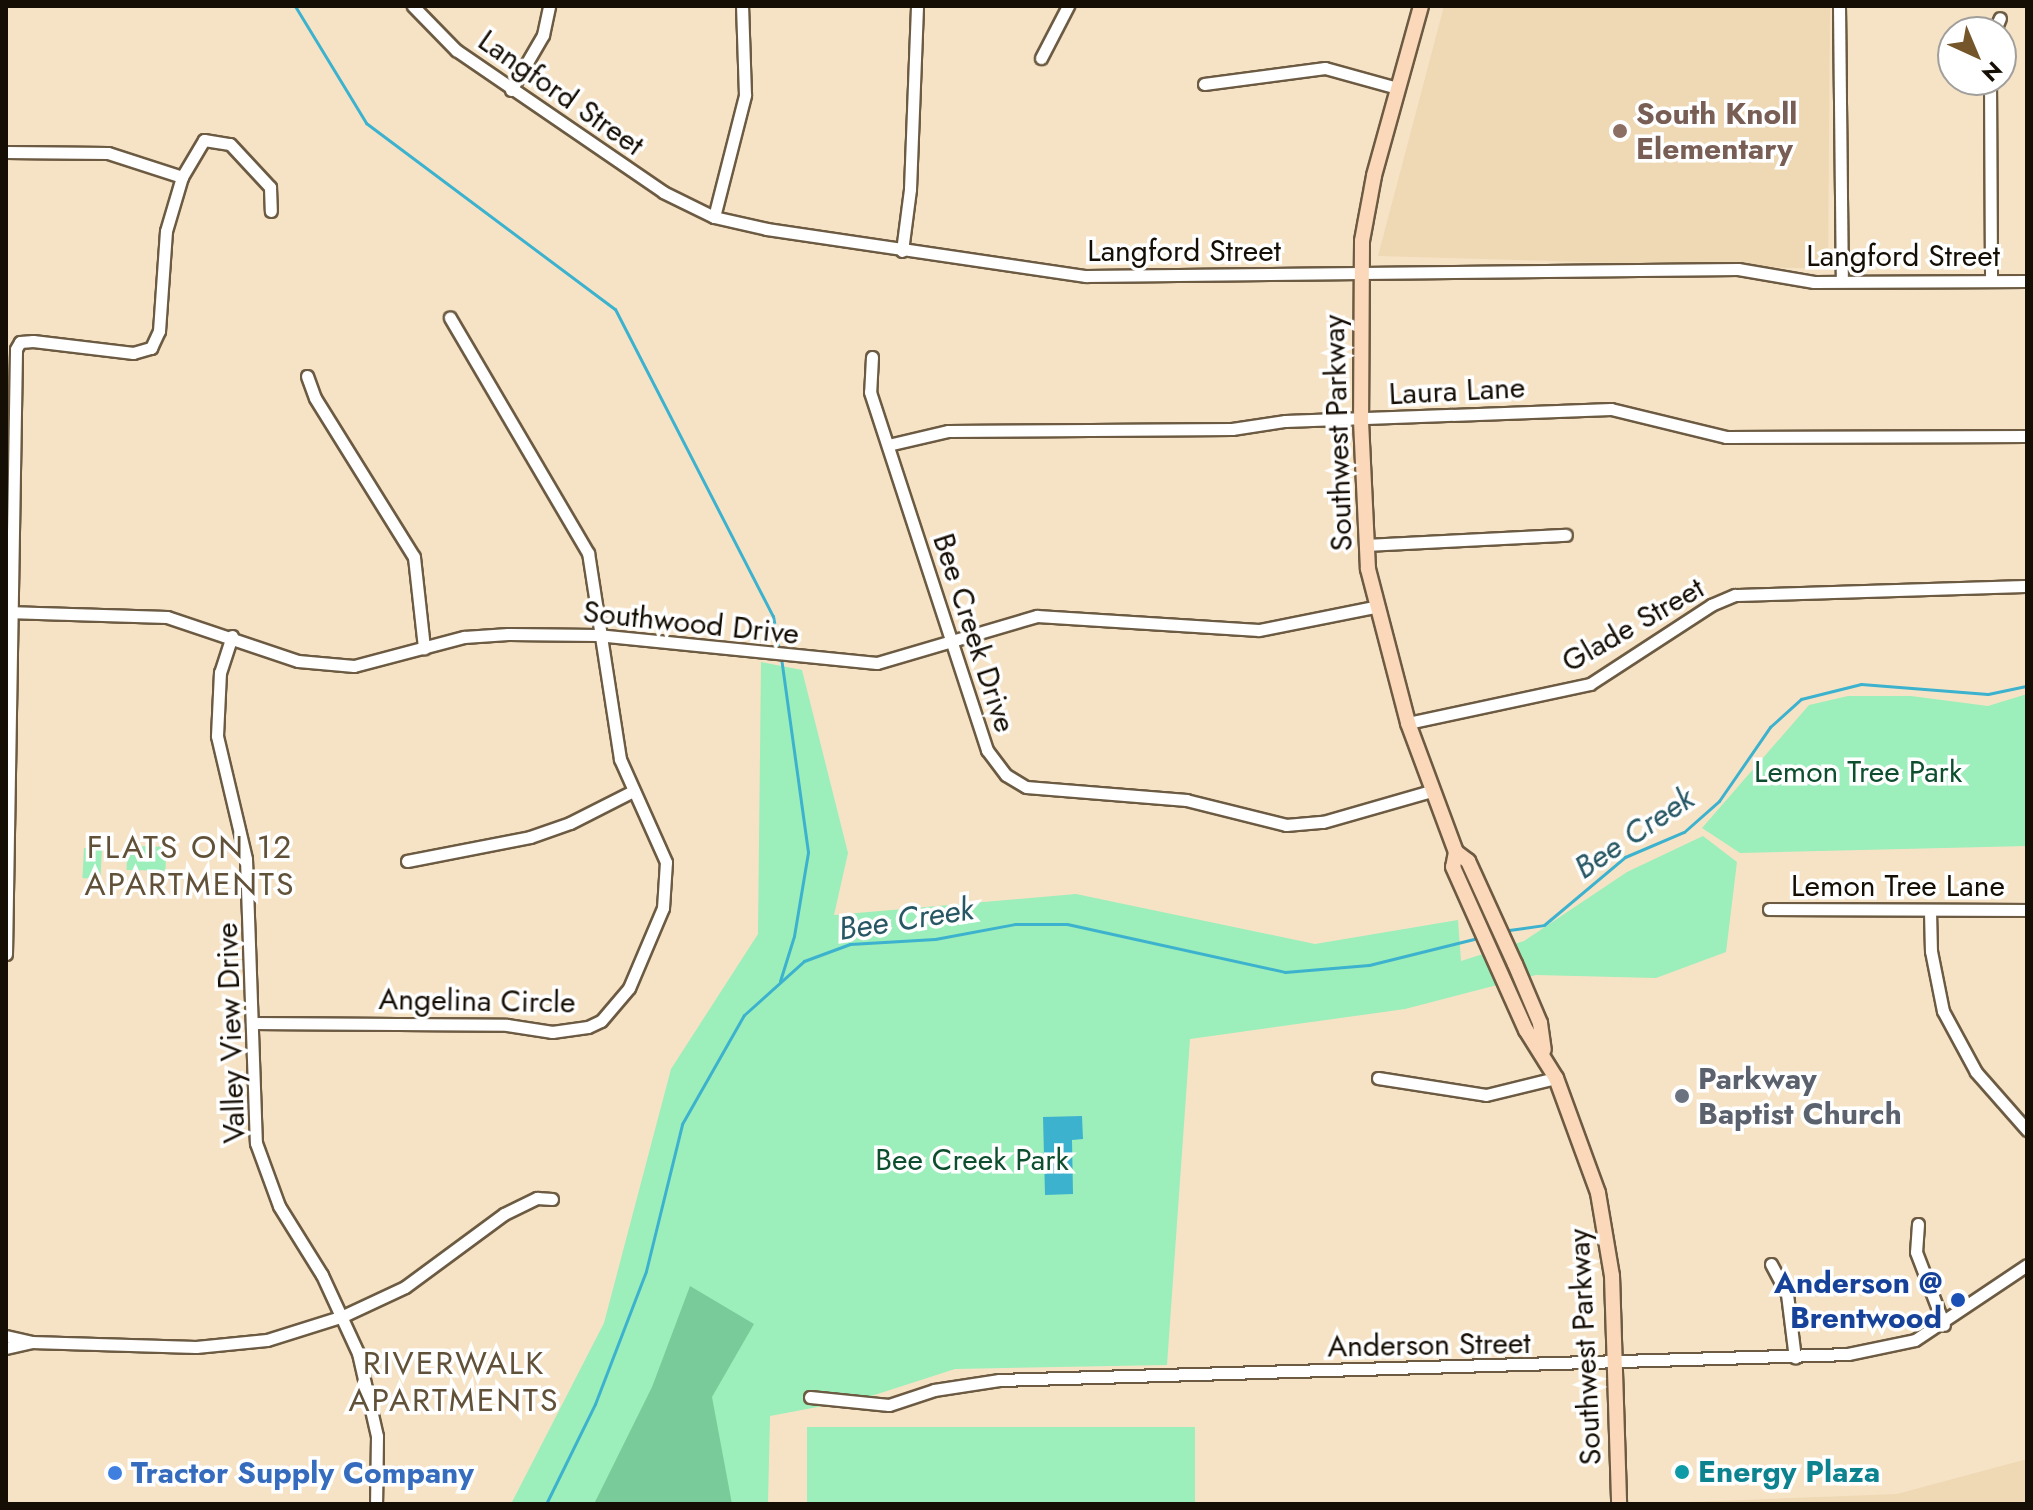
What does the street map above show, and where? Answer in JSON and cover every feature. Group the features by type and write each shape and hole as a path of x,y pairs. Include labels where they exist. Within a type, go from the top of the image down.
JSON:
{"main road":[{"name":"Southwest Parkway","path":"1421,6 1367,211 1359,275 1366,545 1374,607 1408,723 1456,852 1453,867 1526,1030 1544,1053 1556,1078 1609,1237 1619,1504"}],"street":[{"name":"Langford Street","path":"413,6 456,50 663,192 714,217 902,251 1086,276 1738,269 1814,282 2027,281"},
{"path":"511,90 543,35 549,6"},
{"path":"714,217 738,139 745,95 742,6"},
{"path":"902,251 910,189 917,6"},
{"path":"1041,58 1068,6"},
{"path":"1839,6 1842,280"},
{"path":"1204,84 1325,68 1397,88"},
{"path":"1990,96 1991,279"},
{"path":"6,954 8,612 14,358 20,342 133,353 151,348 159,331 166,231 182,177 196,146 212,137 222,139 270,187 271,211"},
{"path":"6,152 108,153 182,177"},
{"name":"Angelina Circle","path":"252,1023 507,1025 552,1032 573,1031 601,1021 629,988 663,908 667,885 659,839 633,791 617,748 597,635 588,553 450,318"},
{"name":"Bee Creek Drive","path":"872,357 870,392 987,750 1006,775 1026,787 1186,800 1286,825 1323,822 1431,791"},
{"path":"307,376 315,398 414,557 424,648"},
{"name":"Laura Lane","path":"888,445 948,431 1232,429 1285,421 1361,421 1611,409 1726,437 2027,436"},
{"path":"1366,545 1566,535"},
{"name":"Glade Street","path":"1408,723 1590,684 1711,605 1735,595 2027,586"},
{"name":"Southwood Drive","path":"8,612 139,614 232,636 263,650 324,664 380,662 424,648 508,634 597,635 800,658 877,663 1037,616 1259,630 1374,607"},
{"name":"Valley View Drive","path":"232,636 220,672 217,736 246,859 253,1108 264,1171 343,1316 358,1353 377,1436 376,1504"},
{"path":"407,861 530,837 570,823 633,791"},
{"name":"Lemon Tree Lane","path":"1769,909 2027,910"},
{"path":"1930,911 1931,951 1943,1011 1970,1063 2027,1130"},
{"path":"1378,1078 1486,1095 1556,1078"},
{"path":"6,1336 31,1342 233,1345 343,1316 422,1276 504,1214 537,1198 552,1199"},
{"path":"1918,1224 1916,1252 1944,1325"},
{"path":"1771,1264 1787,1294 1795,1358"},
{"name":"Anderson Street","path":"810,1397 889,1405 934,1390 999,1380 1795,1358 1887,1348 1944,1325 2027,1265"},
{"path":"6,1348 31,1342"}],"shaded area":[{"name":"South Knoll Elementary","path":"1444,6 1830,6 1828,269 1378,256"},
{"path":"2027,1459 2027,1504 1636,1504 1897,1494"}],"green space":[{"name":"Bee Creek Park","path":"761,662 802,670 848,853 834,915 1076,894 1315,944 1458,920 1461,961 1524,941 1627,872 1703,836 1737,862 1726,952 1656,978 1536,975 1405,1009 1190,1039 1167,1365 955,1369 865,1398 770,1416 768,1504 511,1504 604,1323 671,1069 758,934"},
{"name":"Lemon Tree Park","path":"2027,694 2027,846 1740,853 1702,828 1809,705 1848,696 1911,696 1988,706"},
{"path":"127,846 166,847 166,871 127,870"},
{"path":"84,848 102,849 100,879 82,878"},
{"path":"690,1286 754,1324 712,1397 732,1504 594,1504 652,1387"},
{"path":"807,1427 1195,1427 1195,1504 807,1504"}],"water":[{"path":"1082,1116 1083,1139 1072,1140 1073,1194 1045,1195 1043,1117"}],"waterway":[{"path":"295,6 366,123 615,309 773,616 779,651"},
{"path":"780,981 794,936 808,852 781,658"},
{"name":"Bee Creek","path":"1509,930 1544,925 1625,857 1684,832 1719,801 1770,727 1801,699 1861,684 1988,694 2027,686"},
{"name":"Bee Creek","path":"546,1504 595,1404 646,1271 682,1124 744,1015 804,961 850,944 935,939 1015,924 1067,924 1285,972 1369,965 1474,939"}],"place":[{"name":"South Knoll Elementary","path":"1620,131"},
{"name":"Parkway Baptist Church","path":"1682,1096"},
{"name":"Anderson @ Brentwood","path":"1958,1300"},
{"name":"Energy Plaza","path":"1682,1472"},
{"name":"Tractor Supply Company","path":"115,1473"}],"district":[{"name":"FLATS ON 12 APARTMENTS","path":"190,866"},
{"name":"RIVERWALK APARTMENTS","path":"454,1382"}]}
